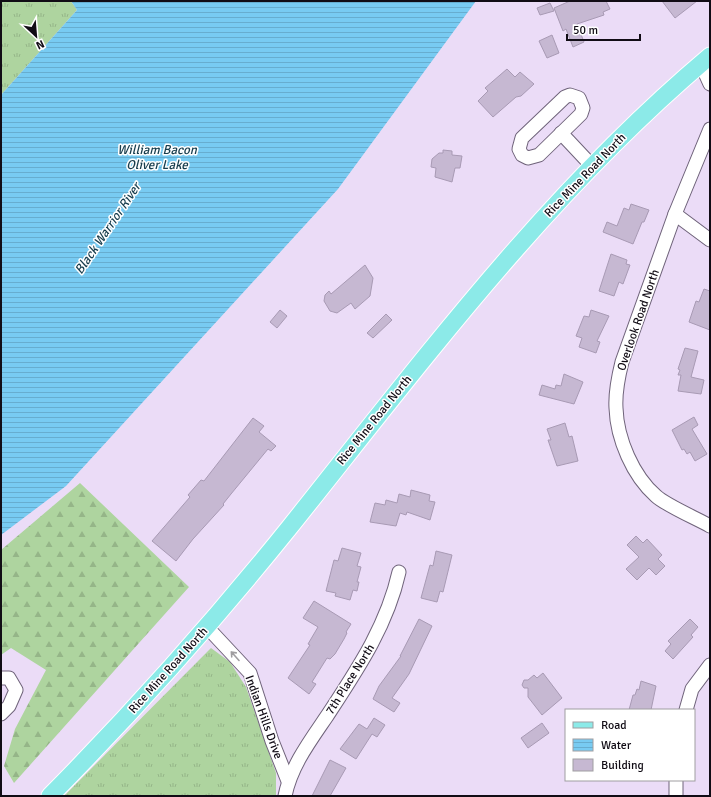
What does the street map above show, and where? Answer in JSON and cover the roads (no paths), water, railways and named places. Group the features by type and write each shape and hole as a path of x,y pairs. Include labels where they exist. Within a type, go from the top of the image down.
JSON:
{"main road":[{"name":"Rice Mine Road North","path":"50,796 92,754 208,627 457,316 519,244 642,115 705,60"}],"street":[{"path":"705,60 710,84"},
{"path":"575,95 582,102 583,108 581,114 561,133 539,155 533,158 528,158 522,155 519,149 522,138 548,112 564,97 575,95"},
{"name":"Overlook Road North","path":"710,129 675,214 622,362 617,385 616,409 620,433 628,456 640,478 656,496 710,526"},
{"path":"561,133 592,166"},
{"path":"675,214 710,240"},
{"name":"7th Place North","path":"288,781 300,757 372,645 383,623 395,592 399,572"},
{"name":"Indian Hills Drive","path":"208,627 250,673 272,741 288,781"},
{"path":"686,709 692,689 710,665"},
{"path":"1,678 9,678 16,690 9,706 1,714"},
{"path":"285,796 288,781"},
{"path":"676,781 676,796"}],"water":[{"name":"William Bacon Oliver Lake","path":"71,1 476,1 338,189 66,486 1,535 1,95 77,10"}],"water label":[{"name":"Black Warrior River","path":"107,228"}]}
